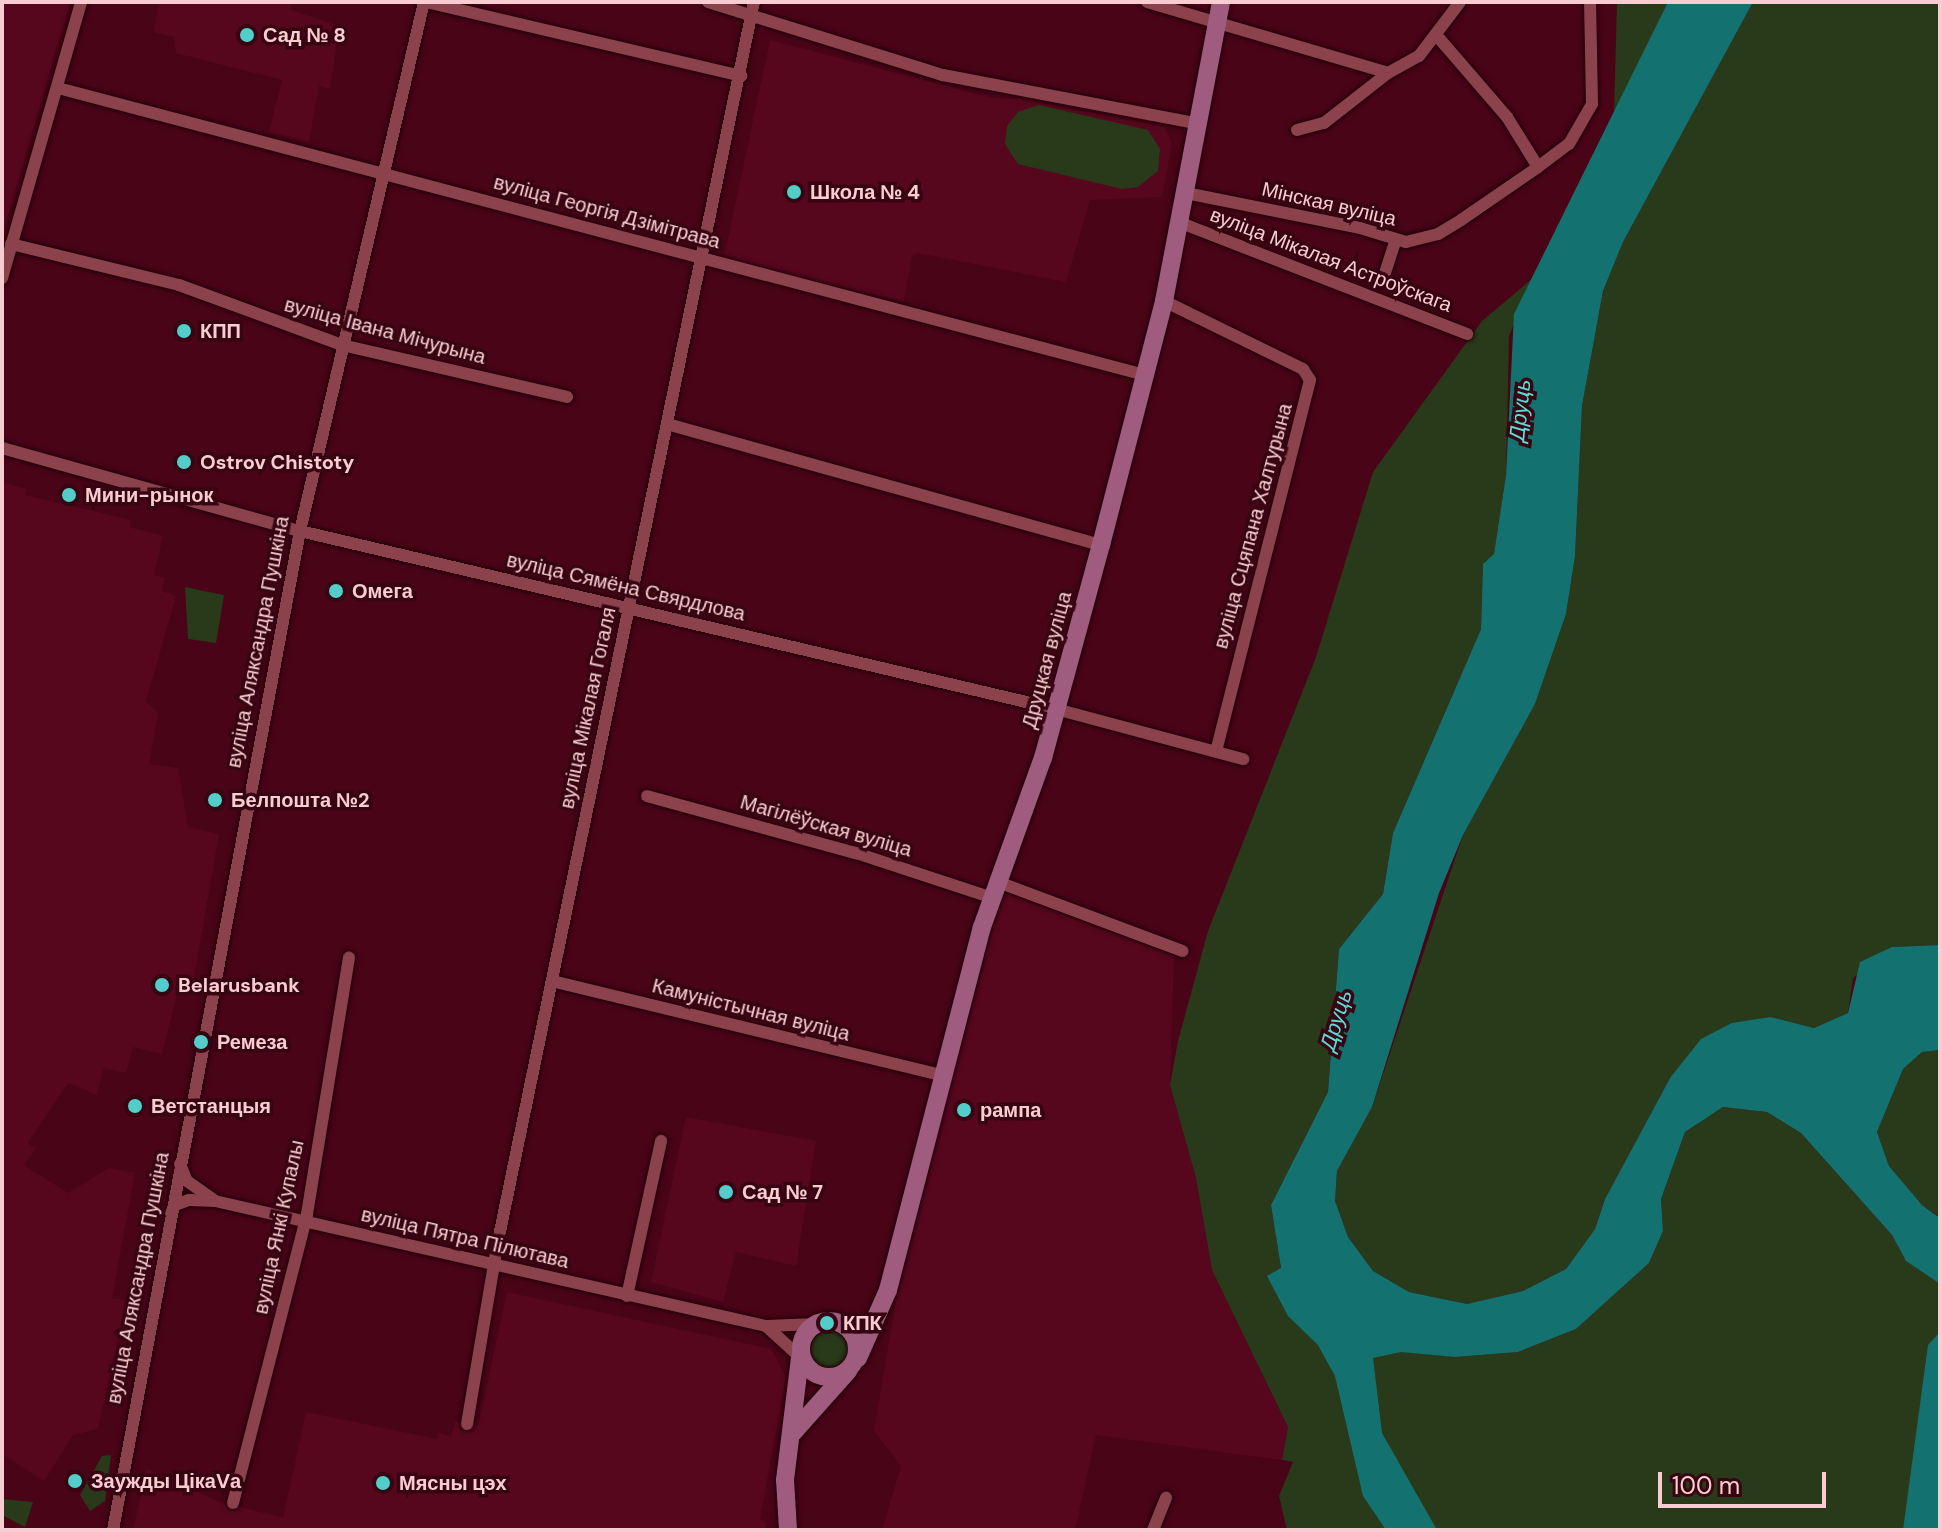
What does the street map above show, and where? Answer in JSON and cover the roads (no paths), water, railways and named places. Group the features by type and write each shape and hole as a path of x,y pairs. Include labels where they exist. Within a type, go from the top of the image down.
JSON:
{"main road":[{"name":"Друцкая вуліца","path":"791,1435 854,1363 879,1321 942,1075 995,890 1056,709 1101,545 1164,301 1221,2"},
{"path":"788,1530 785,1480 801,1339 817,1324 879,1321"},
{"path":"800,1357 825,1375 854,1363 855,1333 839,1323"}],"street":[{"path":"2,278 81,2"},
{"path":"425,2 741,76"},
{"name":"вуліца Аляксандра Пушкіна","path":"113,1530 166,1223 180,1164 300,531 425,2"},
{"path":"708,2 753,7 943,75 1199,124"},
{"path":"1147,2 1388,73"},
{"path":"1297,130 1324,123 1388,73 1419,56 1460,2"},
{"name":"Мінская вуліца","path":"1186,193 1360,228 1396,240 1438,234 1569,144 1592,104 1590,2"},
{"name":"вуліца Мікалая Гогаля","path":"467,1424 493,1264 753,7"},
{"path":"1437,36 1507,117 1538,167"},
{"name":"вуліца Георгія Дзімітрава","path":"58,88 1145,375"},
{"name":"вуліца Мікалая Астроўскага","path":"1181,223 1467,334"},
{"path":"1384,276 1396,240"},
{"name":"вуліца Івана Мічурына","path":"11,244 179,285 342,345 567,397"},
{"name":"вуліца Сцяпана Халтурына","path":"1164,301 1303,369 1310,380 1216,751"},
{"path":"667,424 1101,545"},
{"name":"вуліца Сямёна Свярдлова","path":"2,448 300,531 1056,709 1243,759"},
{"name":"Магілёўская вуліца","path":"647,796 995,890 1183,951"},
{"name":"вуліца Янкі Купалы","path":"233,1503 304,1220 349,957"},
{"name":"Камуністычная вуліца","path":"552,981 942,1075"},
{"path":"627,1296 661,1141"},
{"path":"180,1164 187,1181 215,1201"},
{"name":"вуліца Пятра Пілютава","path":"166,1223 175,1205 215,1201 766,1326 817,1324"},
{"path":"766,1326 800,1357"},
{"path":"1153,1530 1166,1497"}],"water":[{"name":"Друць","path":"1668,2 1753,2 1623,242 1603,291 1582,406 1575,556 1566,614 1535,704 1463,835 1439,893 1372,1107 1337,1171 1335,1201 1348,1237 1373,1271 1409,1292 1467,1304 1523,1291 1566,1269 1595,1229 1605,1199 1670,1078 1701,1039 1732,1023 1771,1017 1814,1028 1848,1013 1860,962 1892,947 1940,945 1940,1050 1922,1052 1903,1069 1877,1132 1889,1166 1922,1205 1940,1218 1940,1284 1906,1261 1892,1235 1801,1133 1767,1112 1723,1107 1685,1132 1661,1199 1663,1231 1649,1263 1576,1329 1518,1352 1455,1357 1401,1352 1373,1358 1382,1433 1437,1530 1386,1530 1363,1496 1335,1376 1318,1345 1288,1316 1267,1276 1281,1268 1271,1205 1328,1092 1339,949 1383,894 1393,833 1481,629 1483,564 1494,554 1506,475 1514,314"},
{"path":"1940,1332 1940,1528 1903,1530 1928,1345"}],"place":[{"name":"Сад № 8","path":"247,35"},
{"name":"Школа № 4","path":"794,192"},
{"name":"КПП","path":"184,331"},
{"name":"Ostrov Chistoty","path":"184,462"},
{"name":"Мини-рынок","path":"69,495"},
{"name":"Омега","path":"336,591"},
{"name":"Белпошта №2","path":"215,800"},
{"name":"Belarusbank","path":"162,985"},
{"name":"Ремеза","path":"201,1042"},
{"name":"Ветстанцыя","path":"135,1106"},
{"name":"рампа","path":"964,1110"},
{"name":"Сад № 7","path":"726,1192"},
{"name":"КПК","path":"827,1323"},
{"name":"Заужды ЦікаVа","path":"75,1481"},
{"name":"Мясны цэх","path":"383,1483"}]}
